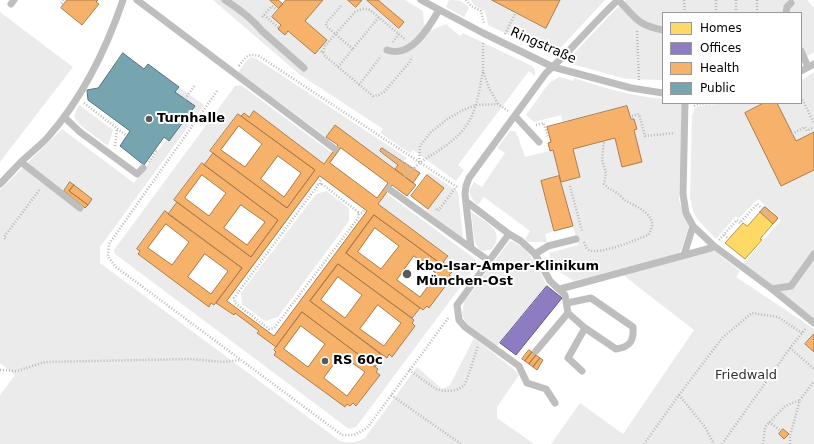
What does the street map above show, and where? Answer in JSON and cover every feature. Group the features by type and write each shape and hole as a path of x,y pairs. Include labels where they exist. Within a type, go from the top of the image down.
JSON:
{"lane":[{"path":"0,184 21,162 48,138 88,82 114,26 123,0"},
{"path":"137,0 335,149"},
{"path":"225,0 241,10 257,24 262,31 304,68"},
{"name":"Ringstraße","path":"421,0 483,33 554,67 632,88 662,94"},
{"path":"471,248 465,194 469,178 546,73 554,67 618,0 638,21 648,27 662,30"},
{"path":"786,12 787,7 791,3"},
{"path":"387,50 406,50 428,27 439,10"},
{"path":"802,52 811,65 802,70"},
{"path":"686,104 683,194 686,213 693,226 714,246 772,289 813,322"},
{"path":"515,116 539,142"},
{"path":"64,117 80,132 137,174 143,168"},
{"path":"21,162 80,208"},
{"path":"389,189 489,261"},
{"path":"467,202 509,234 521,241 535,254 550,281 565,295 568,313 585,328 616,349 624,348 630,343 634,335 633,327 591,298 567,303"},
{"path":"684,255 693,226"},
{"path":"509,234 457,305 459,320 465,327 519,366 527,383 546,389 555,403"},
{"path":"535,254 548,246 580,239"},
{"path":"560,289 714,246"},
{"path":"772,289 791,286 814,254"},
{"path":"536,351 568,313"},
{"path":"582,371 568,358 585,328"}],"path":[{"path":"63,0 60,4 63,6"},
{"path":"684,0 685,12"},
{"path":"716,0 716,12"},
{"path":"736,0 736,12"},
{"path":"756,0 757,12"},
{"path":"257,24 272,6 277,10"},
{"path":"341,6 326,23 326,26 353,49"},
{"path":"318,50 323,52 324,56 373,96 379,95 409,63 413,54 411,46 408,42 366,8 355,12 325,46 323,52"},
{"path":"505,35 516,12"},
{"path":"264,15 279,28"},
{"path":"338,67 379,17"},
{"path":"637,30 639,85"},
{"path":"359,85 399,34"},
{"path":"414,169 384,150 383,152 409,170 404,176 410,175 419,162 442,149 466,128 476,105 483,71 482,41"},
{"path":"238,68 246,57 252,54 259,56 456,187 466,186"},
{"path":"483,71 489,88 498,104 515,116"},
{"path":"185,99 195,85"},
{"path":"217,91 109,244 108,257 116,267 342,435 354,436 367,428 457,305"},
{"path":"77,98 127,136"},
{"path":"802,99 814,123"},
{"path":"419,162 420,146 431,132 446,120 461,111 476,105 498,104"},
{"path":"692,110 694,106 698,104"},
{"path":"632,119 632,116 639,114 645,136 685,133"},
{"path":"532,126 544,124 550,141"},
{"path":"792,134 805,127 807,131 814,127"},
{"path":"116,148 114,145 117,128"},
{"path":"580,239 590,250 600,251 648,235 652,230 652,223 644,210 625,201 617,192 607,188 604,184 606,173 602,160 604,141"},
{"path":"152,156 156,150"},
{"path":"320,184 358,212 359,217 274,328 269,329 235,303 234,298 318,184 320,184 322,177"},
{"path":"570,186 582,231"},
{"path":"434,208 438,211 456,187"},
{"path":"5,239 4,237 40,189"},
{"path":"713,237 718,242 737,220 740,223 756,204 769,215 767,218"},
{"path":"358,214 362,213 365,209"},
{"path":"724,235 729,239"},
{"path":"644,444 723,337 752,313 778,317 802,333"},
{"path":"722,444 790,348 813,322"},
{"path":"409,370 441,391 457,389 463,386 467,381 478,346 482,340"},
{"path":"790,348 814,369"},
{"path":"0,370 17,371 46,362 190,359 223,362 241,360"},
{"path":"790,444 790,436 800,400 814,381"},
{"path":"391,395 461,444"},
{"path":"679,395 705,427 714,444"},
{"path":"763,444 765,426 786,406 800,400"},
{"path":"769,422 781,432"}],"green space":[{"path":"213,0 270,0 279,8 272,17 281,25 278,29 285,35 288,31 315,54 327,40 305,21 323,0 367,0 399,28 378,0 405,0 423,11 424,24 432,30 446,24 460,36 463,33 532,66 535,70 535,76 529,71 458,165 464,170 456,181 413,150 410,153 380,133 383,129 299,74"},
{"path":"449,0 460,1 467,5 469,8 464,17 446,7"},
{"path":"471,0 605,0 553,56 488,25 485,11 475,6"},
{"path":"626,0 807,0 814,8 814,52 802,59 802,12 662,12 662,80 626,79 572,64 571,62 573,55"},
{"path":"0,12 73,67 0,162"},
{"path":"252,57 407,158 404,161 382,148 380,150 381,152 398,165 395,169 335,125 326,137 238,72 247,60"},
{"path":"814,72 814,132 796,141 778,104 802,104 802,80"},
{"path":"559,77 573,81 574,78 618,91 662,99 662,104 682,104 679,200 689,225 679,253 574,281 553,268 549,253 578,245 561,182 580,177 573,149 615,138 622,167 634,130 637,129 634,119 631,119 627,106 563,123 561,115 534,122 526,115 549,83"},
{"path":"241,85 332,153 324,164 254,111 249,117 238,114 210,151 213,153 204,165 201,163 174,200 177,202 138,254 208,306 211,303 214,305 216,303 233,315 235,313 259,331 258,333 276,347 274,350 345,407 347,404 350,406 353,403 357,406 379,375 376,372 378,369 375,367 383,356 387,358 389,354 393,356 415,326 412,323 414,320 412,318 420,308 423,310 452,277 449,275 451,272 448,269 449,267 443,262 448,255 378,204 386,193 475,259 476,266 356,427 349,429 115,254 114,250 235,86"},
{"path":"179,87 204,105 100,247 100,263 340,441 353,442 365,438 417,367 442,389 450,385 474,338 519,375 497,407 497,418 534,444 0,444 0,395 15,375 0,363 0,190 62,129 134,183 166,140 168,142 194,106 175,92"},
{"path":"717,104 762,104 745,113 781,186 814,170 814,327 740,267 781,220 758,199 739,218 736,216 716,239 698,220 693,211 690,197 692,116 695,108 699,106"},
{"path":"79,105 113,130 108,146 80,125 74,117"},
{"path":"510,131 515,131 525,157 553,150 559,176 541,181 554,231 545,234 547,242 528,242 525,239 530,231 484,197 478,205 470,194 470,188 474,182 482,187 505,153 497,148"},
{"path":"429,172 458,192 463,238 426,211 444,188 427,175"},
{"path":"326,191 349,208 349,221 278,317 265,321 242,304 241,293 316,194"},
{"path":"471,212 487,222 495,231 497,237 496,243 492,249 484,251 480,250 475,243"},
{"path":"511,241 524,248 529,254 547,286 497,346 466,323 462,315 464,302"},
{"name":"Friedwald","path":"713,250 740,271 736,277 814,329 814,444 551,444 580,403 623,434 694,330 623,275"}],"building: Homes":[{"path":"765,207 778,218 760,239 762,240 745,259 725,243 743,223 747,226"}],"building: Offices":[{"path":"547,286 562,298 516,355 500,343"}],"building: Health":[{"path":"67,0 98,0 96,2 99,4 82,25 61,8"},
{"path":"270,0 278,0 283,4 279,8"},
{"path":"286,0 323,0 305,21 327,40 315,54 288,31 285,35 278,29 281,25 272,17"},
{"path":"348,0 362,0 356,7"},
{"path":"367,0 378,0 404,22 399,28"},
{"path":"492,0 560,0 546,28"},
{"path":"762,104 778,104 796,141 814,132 814,170 781,186 745,113"},
{"path":"627,106 631,119 634,119 637,129 634,130 642,162 622,167 615,138 573,149 580,177 561,182 553,150 550,151 548,143 551,142 547,127"},
{"path":"254,111 324,164 338,145 326,137 335,125 416,185 407,196 392,185 378,204 448,256 443,262 450,267 448,269 374,215 346,253 420,308 412,318 338,264 310,301 383,356 375,367 302,312 276,347 257,333 259,331 235,313 234,315 216,303 242,268 168,214 177,202 251,257 278,220 204,165 213,153 287,208 315,170 241,116 244,113 249,117","holes":["341,148 388,183 377,198 330,163","320,176 367,211 274,336 227,301"]},
{"path":"238,114 315,170 287,208 210,151","holes":["239,126 262,144 245,167 221,150","278,156 301,173 284,197 261,179"]},
{"path":"382,148 420,173 413,183 395,169 398,165 380,151"},
{"path":"202,163 278,220 251,257 174,200","holes":["202,175 226,193 209,216 185,198","241,205 265,222 247,245 224,228"]},
{"path":"427,175 444,188 428,209 411,196"},
{"path":"559,176 573,226 554,231 541,181"},
{"path":"70,182 74,185 69,191 88,205 85,208 64,191"},
{"path":"74,185 92,199 88,205 69,191"},
{"path":"765,207 778,218 773,224 760,212"},
{"path":"165,211 242,268 214,305 211,303 209,307 138,254 140,251 137,249","holes":["166,224 189,242 172,265 148,248","205,254 228,271 211,294 188,277"]},
{"path":"374,215 452,272 449,275 452,277 429,308 427,306 423,310 346,253","holes":["375,228 399,246 381,269 358,252","414,256 437,274 420,297 397,280"]},
{"path":"338,264 414,320 412,323 415,326 392,357 389,354 387,358 310,301","holes":["338,277 362,295 345,318 321,300","378,305 401,323 384,346 360,329"]},
{"name":"RS 60c","path":"302,312 378,369 376,372 380,375 356,406 353,403 350,406 347,404 345,407 274,355 276,352 274,350","holes":["301,326 325,344 308,367 284,349","341,355 365,372 347,396 324,378"]},
{"path":"814,334 814,352 805,344"},
{"path":"529,350 532,352 525,361 522,359"},
{"path":"532,352 536,355 529,364 525,361"},
{"path":"536,355 540,358 533,367 529,364"},
{"path":"540,358 543,360 537,370 533,367"},
{"path":"783,429 789,434 784,439 779,434"}],"building: Public":[{"name":"Turnhalle","path":"123,53 144,69 148,64 179,87 175,92 195,106 169,141 164,137 144,165 120,146 130,131 88,100 87,90 98,88"}],"place":[{"name":"Turnhalle","path":"149,119"},
{"name":"kbo-Isar-Amper-Klinikum München-Ost","path":"407,274"},
{"name":"RS 60c","path":"325,361"}]}
